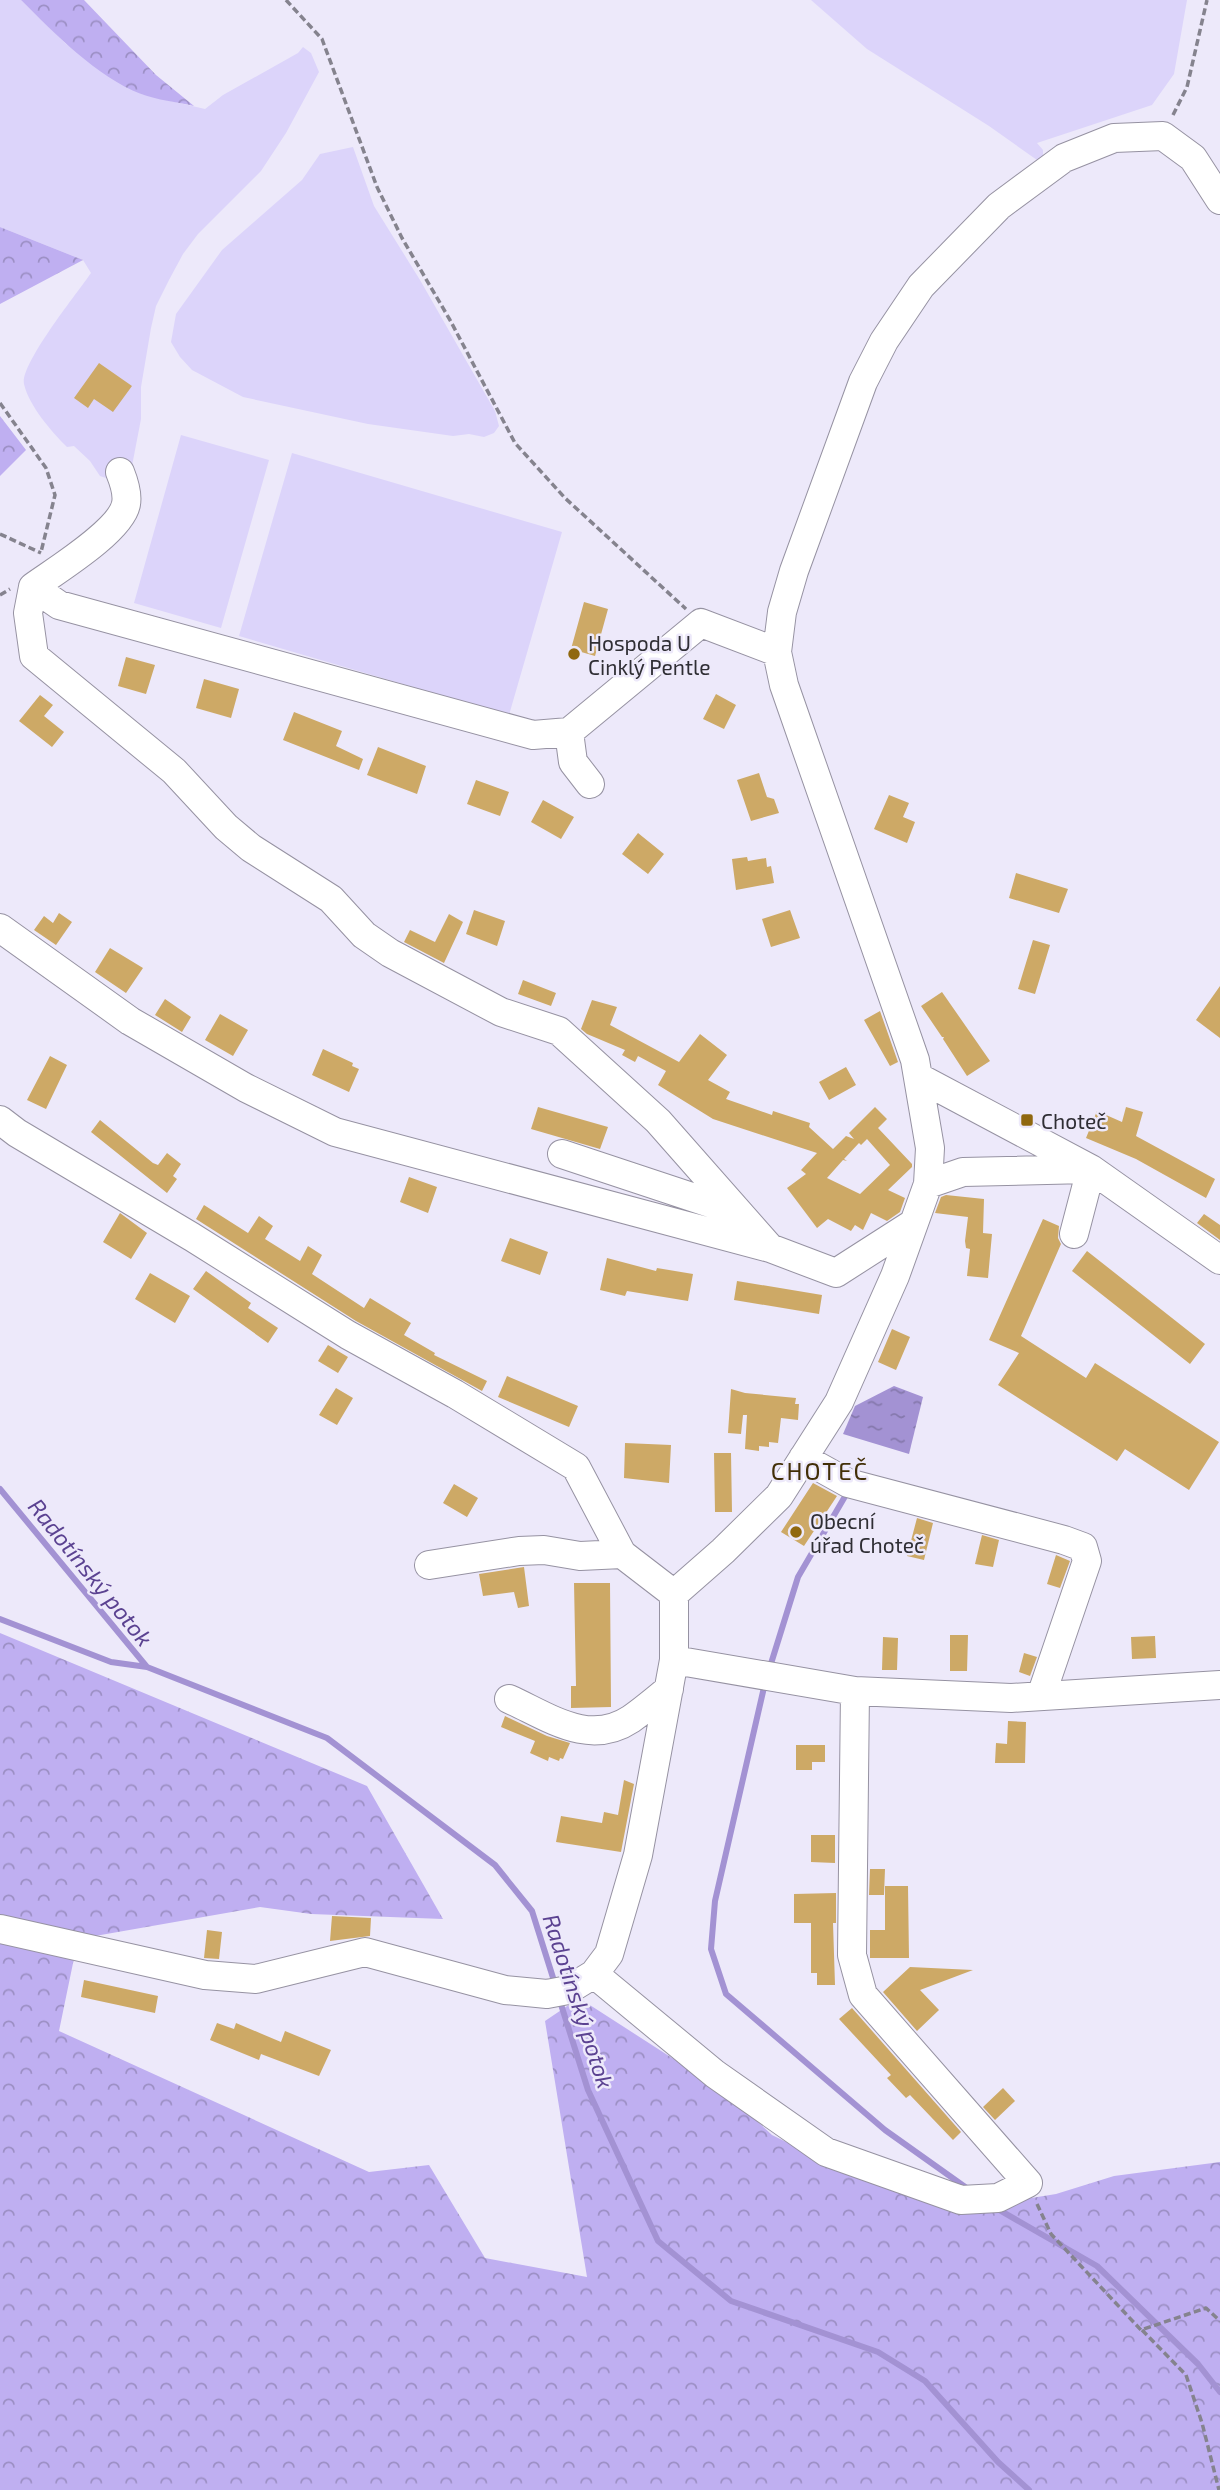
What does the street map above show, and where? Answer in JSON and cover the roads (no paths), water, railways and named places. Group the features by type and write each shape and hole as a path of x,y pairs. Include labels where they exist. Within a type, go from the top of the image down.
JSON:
{"street":[{"path":"0,1929 205,1975 256,1979 365,1952 505,1990 558,1992 594,1974 609,1954 638,1855 669,1689 674,1660 674,1594 779,1496 839,1402 895,1276 928,1184 930,1148 915,1060 784,685 777,652 782,612 794,570 863,382 884,341 920,286 999,206 1064,158 1114,138 1163,136 1193,158 1220,200"},
{"path":"120,472 125,487 126,505 115,523 81,553 33,587 28,613 34,656 174,771 226,827 251,848 331,899 364,935 390,953 501,1012 559,1031 658,1121 770,1248"},
{"path":"33,587 60,605 533,735 569,732 701,624 777,652"},
{"path":"569,732 573,762 590,785"},
{"path":"0,928 130,1020 246,1088 335,1132 770,1248 836,1273 914,1223"},
{"path":"918,1077 1091,1169 1220,1260"},
{"path":"0,1120 17,1133 192,1237 348,1335 455,1394 576,1467 627,1557 674,1594"},
{"path":"562,1154 739,1213"},
{"path":"928,1184 964,1171 1091,1169"},
{"path":"1074,1234 1091,1169"},
{"path":"803,1458 848,1483 1051,1536 1083,1547 1087,1561 1041,1696"},
{"path":"429,1565 519,1551 544,1550 580,1556 627,1557 646,1564 687,1564 711,1558 723,1551"},
{"path":"674,1660 855,1691 1011,1698 1220,1685"},
{"path":"509,1699 575,1729 593,1732 613,1728 630,1720 669,1689"},
{"path":"594,1974 715,2074 826,2152 961,2200 998,2198 1028,2183 863,1996 852,1955 855,1691"}],"water":[{"path":"894,1386 923,1397 909,1454 843,1434 855,1406"}],"waterway":[{"name":"Radotínský potok","path":"0,1489 147,1667 327,1738 495,1865 532,1911 555,1984"},
{"path":"769,1670 798,1577 847,1493"},
{"path":"0,1619 111,1662 147,1667"},
{"path":"765,1683 715,1901 711,1949 726,1994 885,2130 968,2189"},
{"name":"Radotínský potok","path":"559,1998 588,2090 658,2241 731,2301 878,2352 925,2381 998,2462 1029,2490"},
{"path":"994,2207 1097,2266 1198,2364 1220,2392"}],"place":[{"name":"Hospoda U Cinklý Pentle","path":"574,654"},
{"name":"Choteč","path":"1027,1120"},
{"name":"Obecní úřad Choteč","path":"796,1532"}],"district":[{"name":"CHOTEČ","path":"820,1470"}]}
